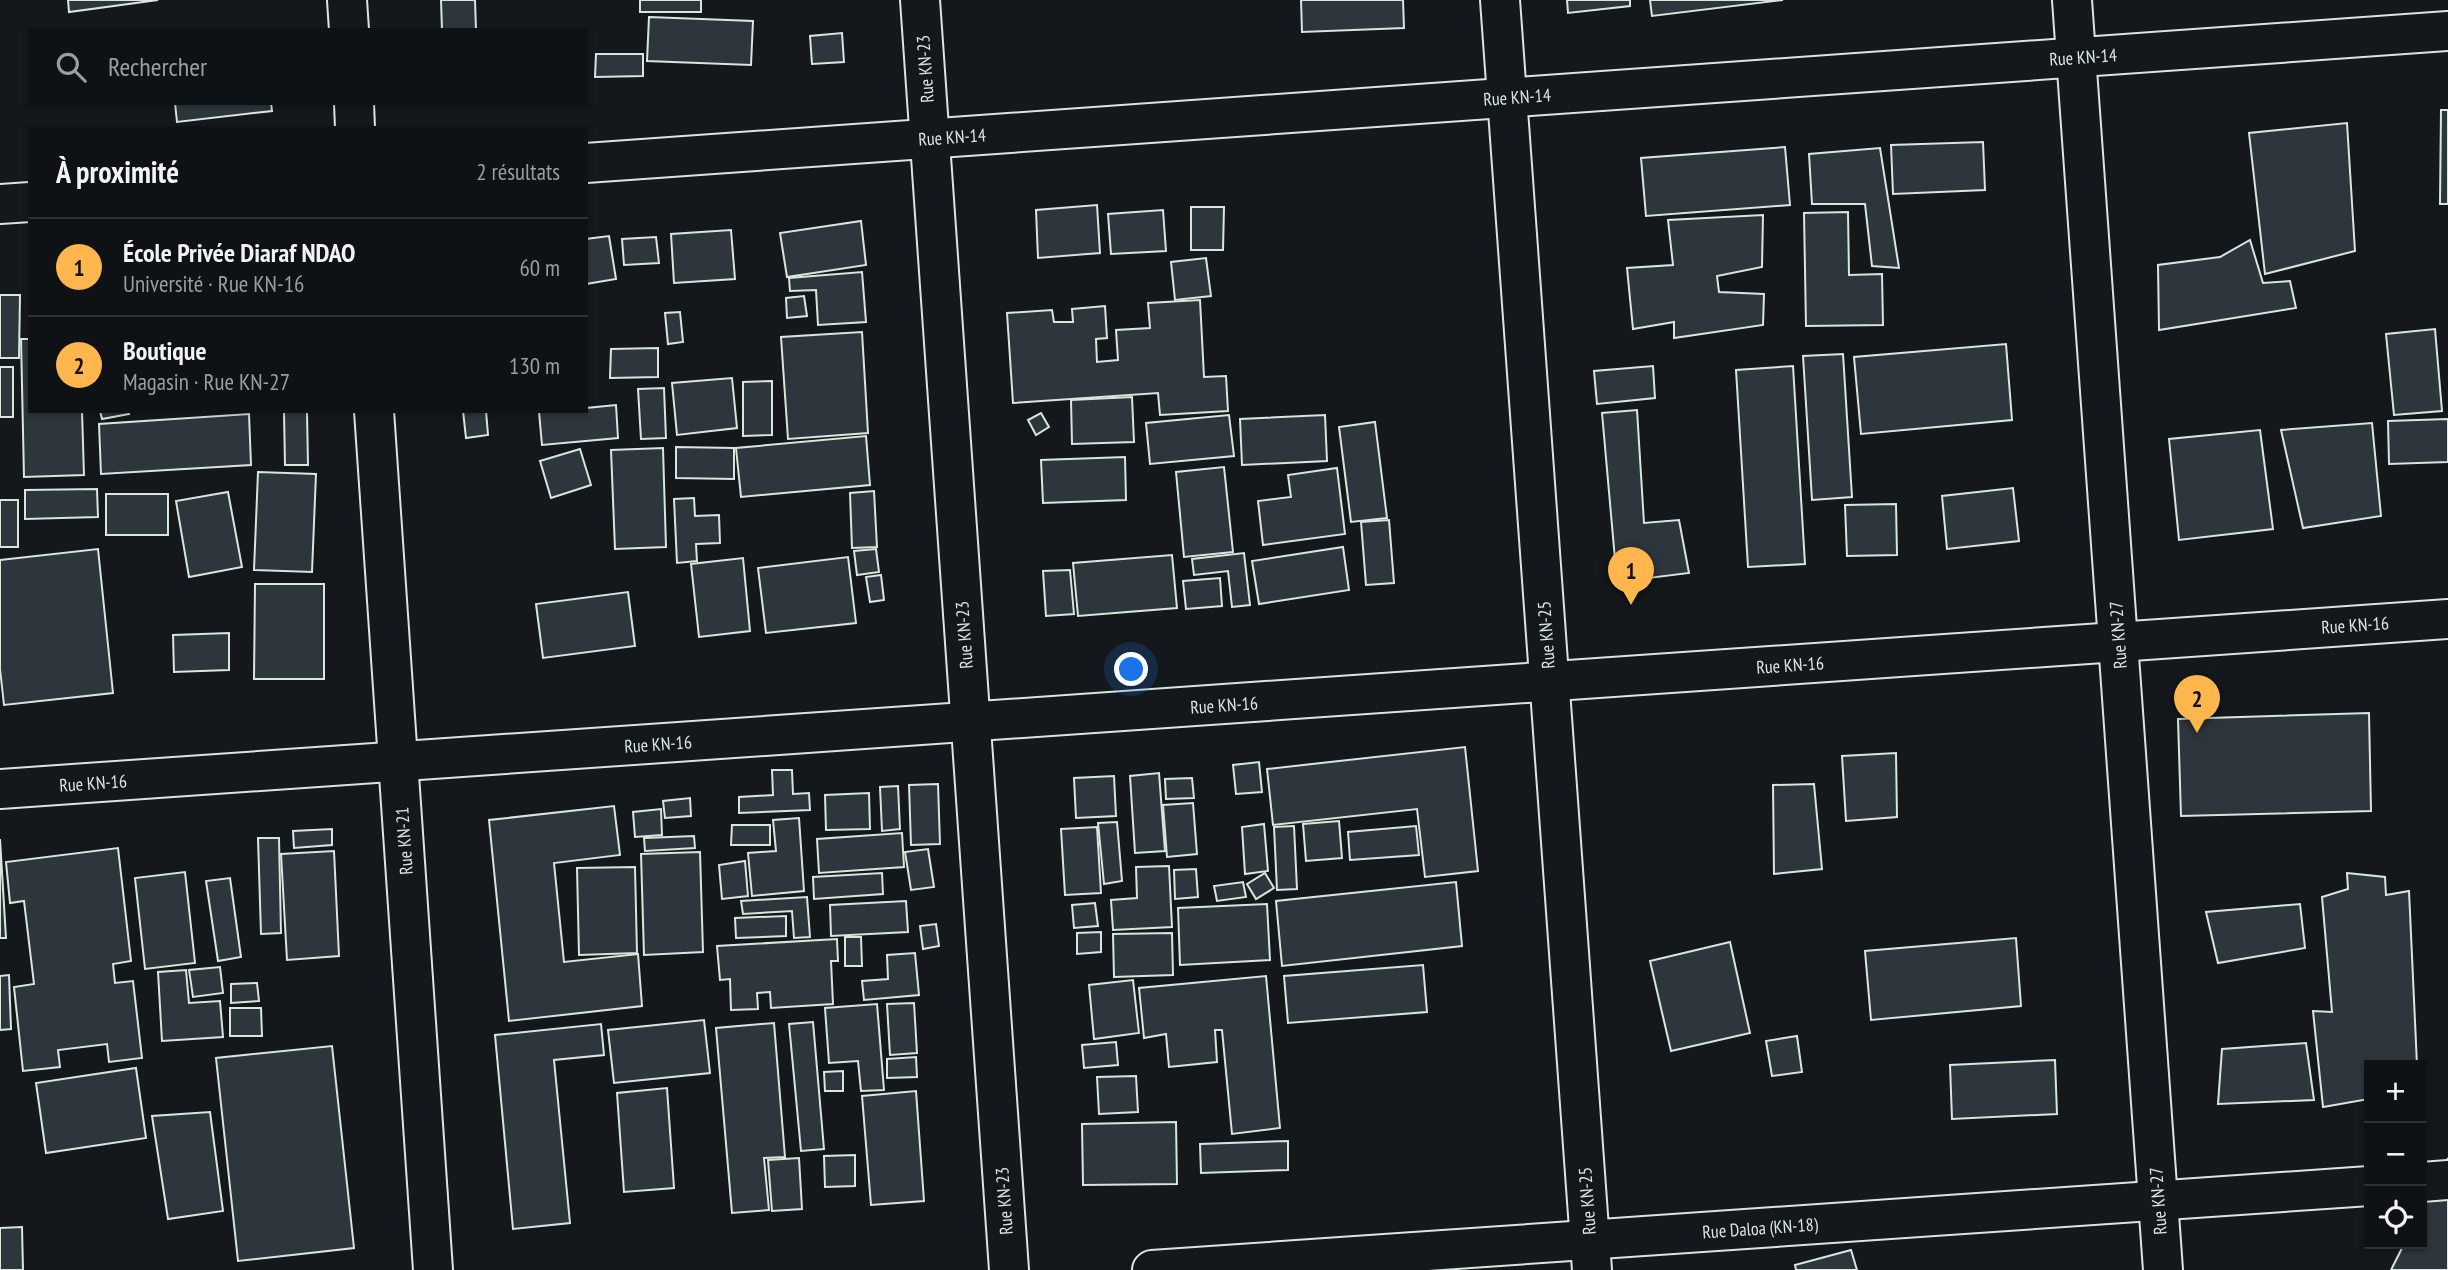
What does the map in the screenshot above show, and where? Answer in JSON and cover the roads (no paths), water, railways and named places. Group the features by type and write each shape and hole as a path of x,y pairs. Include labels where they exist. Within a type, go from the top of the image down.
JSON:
{"street":[{"path":"347,0 349,28"},
{"name":"Rue KN-23","path":"920,0 1009,1270"},
{"name":"Rue KN-25","path":"1500,0 1591,1255"},
{"name":"Rue KN-27","path":"2072,0 2163,1270"},
{"name":"Rue KN-14","path":"588,163 2448,31"},
{"path":"354,105 355,126"},
{"path":"0,204 28,202"},
{"name":"Rue KN-21","path":"374,413 432,1270"},
{"name":"Rue KN-16","path":"0,789 2448,619"},
{"path":"2427,1182 2448,1180"},
{"name":"Rue Daloa (KN-18)","path":"1152,1270 1591,1255 2158,1200 2364,1186"}],"place":[{"name":"École Privée Diaraf NDAO","path":"1631,605"},
{"name":"Boutique","path":"2197,733"}]}
